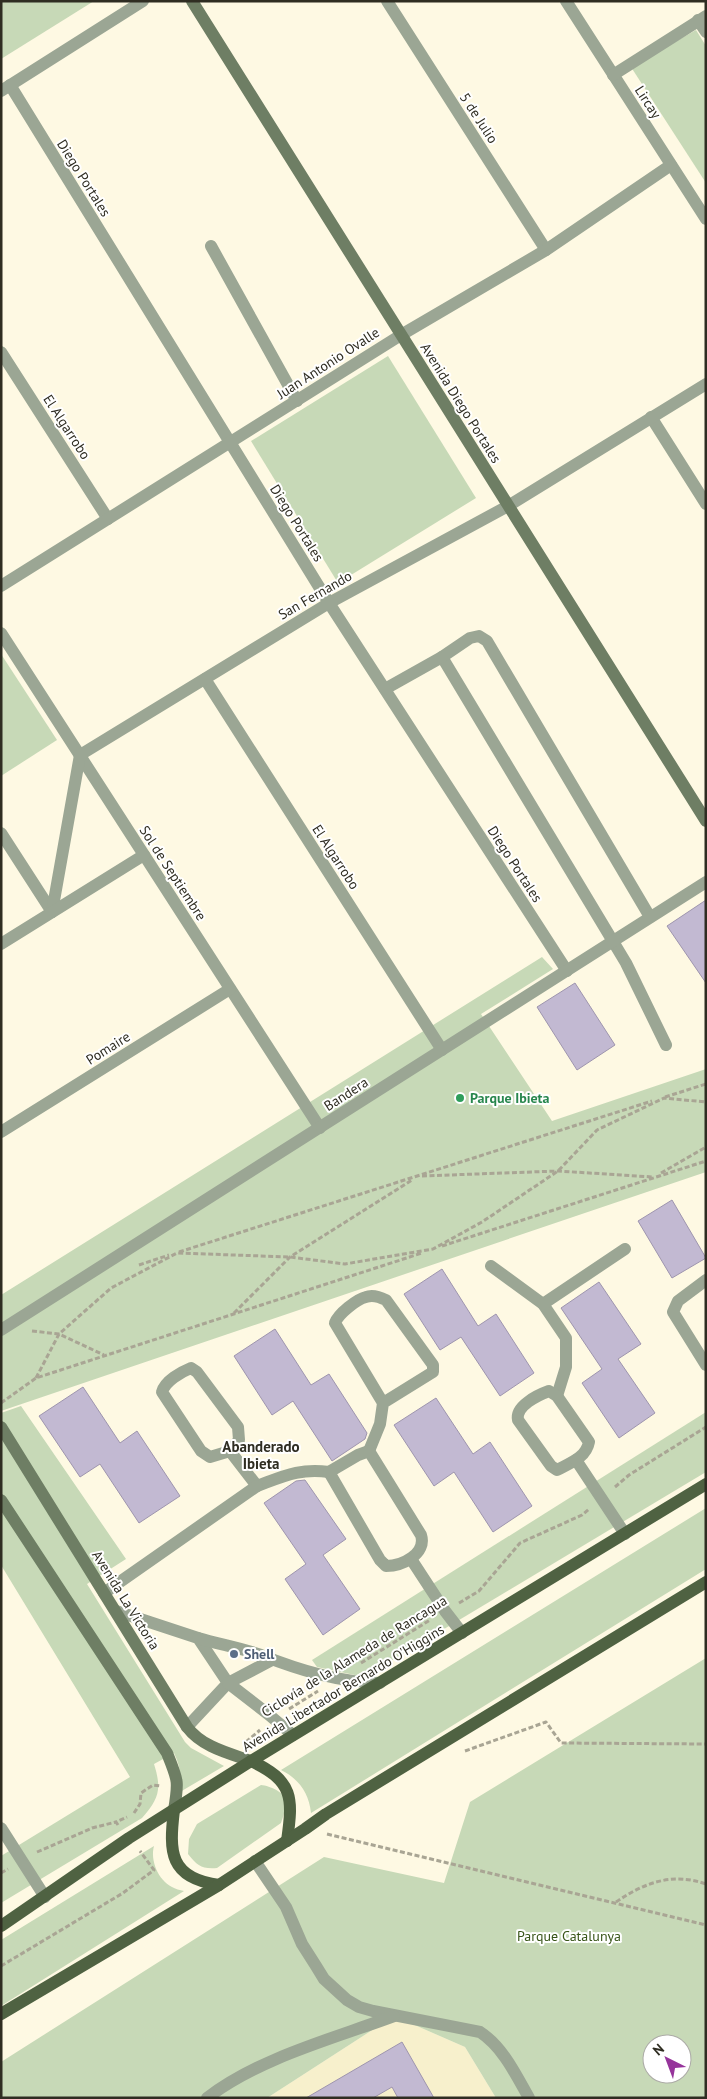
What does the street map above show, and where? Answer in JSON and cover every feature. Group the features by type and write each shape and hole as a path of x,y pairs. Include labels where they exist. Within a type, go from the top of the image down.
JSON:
{"main road":[{"name":"Avenida Libertador Bernardo O'Higgins","path":"1,1926 129,1838 251,1761 706,1484"},
{"path":"1,2014 219,1885 326,1814 706,1582"},
{"path":"251,1761 272,1772 286,1788 290,1803 287,1841"},
{"path":"174,1810 170,1840 173,1857 192,1877 205,1883 219,1885"}],"street":[{"path":"5,88 143,1"},
{"name":"Avenida Diego Portales","path":"192,1 706,821"},
{"name":"5 de Julio","path":"387,1 546,250"},
{"name":"Lircay","path":"566,1 706,219"},
{"path":"613,75 702,18 706,32"},
{"name":"Diego Portales","path":"5,88 329,603 567,971"},
{"name":"Juan Antonio Ovalle","path":"1,586 400,335 546,250 671,165"},
{"path":"212,246 297,401"},
{"name":"El Algarrobo","path":"1,352 108,519"},
{"name":"San Fernando","path":"80,755 329,603 508,506 706,384"},
{"path":"651,417 706,504"},
{"name":"Sol de Septiembre","path":"1,633 320,1128"},
{"path":"385,689 442,657 470,638 479,636 487,641 650,917"},
{"path":"442,657 614,942 666,1045"},
{"name":"El Algarrobo","path":"205,679 442,1050"},
{"path":"52,912 80,755"},
{"path":"1,833 52,912"},
{"path":"1,944 144,855"},
{"name":"Bandera","path":"4,1329 706,882"},
{"name":"Pomaire","path":"1,1132 230,989"},
{"path":"543,1304 625,1250"},
{"path":"491,1266 543,1304 566,1338 566,1367 557,1396"},
{"path":"706,1280 678,1301 673,1312 706,1365"},
{"path":"104,1593 258,1486 294,1472 312,1470 329,1472 369,1451 380,1424 383,1403 335,1323 337,1316 365,1297 376,1296 386,1300 433,1365 434,1372 383,1403"},
{"path":"192,1368 197,1372 238,1427 240,1440 230,1452 210,1457 201,1451 162,1392 164,1386 184,1371 192,1368"},
{"path":"549,1391 557,1396 589,1442 588,1449 576,1460 557,1470 551,1466 518,1420 516,1415 520,1408 545,1392 549,1391"},
{"name":"Avenida La Victoria","path":"1,1426 187,1727 194,1736 218,1750 251,1761"},
{"path":"329,1472 386,1566 394,1566 411,1560 423,1542 421,1534 369,1451"},
{"path":"230,1452 258,1486"},
{"path":"576,1460 625,1534"},
{"path":"1,1500 167,1753 177,1776 178,1786 174,1810"},
{"path":"411,1560 462,1633"},
{"path":"116,1611 198,1638 337,1678 380,1683"},
{"path":"198,1638 228,1683 293,1735"},
{"path":"187,1727 228,1683 272,1660"},
{"path":"1,1828 45,1897"},
{"path":"255,1861 286,1907 302,1944 324,1979 347,2000 359,2008 480,2032 488,2037 504,2055 529,2098"},
{"path":"207,2098 223,2085 256,2067 394,2016"}],"path":[{"path":"133,1267 706,1084"},
{"path":"36,1378 59,1334 111,1288 177,1253 290,1257 345,1264 433,1249 482,1222 558,1171 597,1130 664,1098 706,1102"},
{"path":"232,1314 290,1257 417,1176 558,1171 655,1177 706,1147"},
{"path":"1,1403 36,1378 706,1161"},
{"path":"4,1329 59,1334 104,1355"},
{"name":"Ciclovía de la Alameda de Rancagua","path":"232,1754 241,1749 250,1737 275,1719 337,1678 478,1591 520,1544 582,1515 628,1475 706,1427"},
{"path":"464,1752 546,1722 561,1743 706,1744"},
{"path":"1,1873 22,1860 69,1837 92,1828 116,1822 134,1813 140,1804 141,1793 153,1785 178,1786"},
{"path":"1,1966 123,1893 154,1870 116,1822"},
{"path":"306,1829 706,1924"},
{"path":"616,1902 643,1886 668,1878 706,1884"}],"shaded area":[{"path":"394,2016 465,2047 496,2098 267,2098"}],"green space":[{"path":"1,1 94,1 1,59"},
{"path":"696,30 706,46 706,183 631,67"},
{"path":"388,356 476,498 338,583 251,441"},
{"path":"1,654 57,740 1,776"},
{"name":"Parque Ibieta","path":"542,957 553,969 481,1014 552,1121 706,1069 706,1172 1,1411 1,1295"},
{"path":"21,1406 126,1559 87,1584 185,1742 191,1748 224,1766 180,1792 180,1772 174,1753 154,1764 158,1780 157,1793 152,1805 142,1818 1,1903 1,1856 130,1777 1,1565 1,1413"},
{"path":"706,1412 706,1472 364,1677 317,1667 312,1660"},
{"path":"706,1508 706,1569 311,1813 308,1799 302,1787 281,1770"},
{"name":"Parque Catalunya","path":"706,1658 706,2098 496,2098 465,2047 394,2016 267,2098 1,2098 1,2062 324,1857 444,1883 470,1802"},
{"path":"261,1785 277,1790 285,1799 286,1808 281,1823 217,1868 207,1868 197,1864 188,1854 189,1839 197,1824"},
{"path":"154,1846 154,1863 159,1875 167,1884 184,1891 1,2006 1,1940"}],"building":[{"path":"706,900 706,983 667,926"},
{"path":"575,983 615,1045 577,1070 537,1007"},
{"path":"672,1200 706,1258 672,1278 638,1221"},
{"path":"442,1269 478,1326 496,1314 534,1373 500,1396 461,1337 440,1350 404,1294"},
{"path":"599,1282 641,1344 618,1359 655,1413 619,1438 582,1383 602,1369 561,1308"},
{"path":"275,1329 311,1385 329,1374 367,1433 365,1439 332,1461 293,1401 272,1415 234,1356"},
{"path":"83,1387 120,1443 137,1431 180,1496 139,1523 100,1464 80,1477 39,1416"},
{"path":"436,1398 473,1454 490,1442 532,1506 493,1532 454,1472 434,1486 394,1425"},
{"path":"305,1480 346,1539 323,1555 360,1609 323,1635 285,1579 306,1564 264,1503 296,1481"},
{"path":"402,2042 434,2098 398,2098 392,2087 373,2098 306,2098"}],"place":[{"name":"Parque Ibieta","path":"460,1098"},
{"name":"Shell","path":"234,1654"}],"district":[{"name":"Abanderado Ibieta","path":"261,1456"}]}
